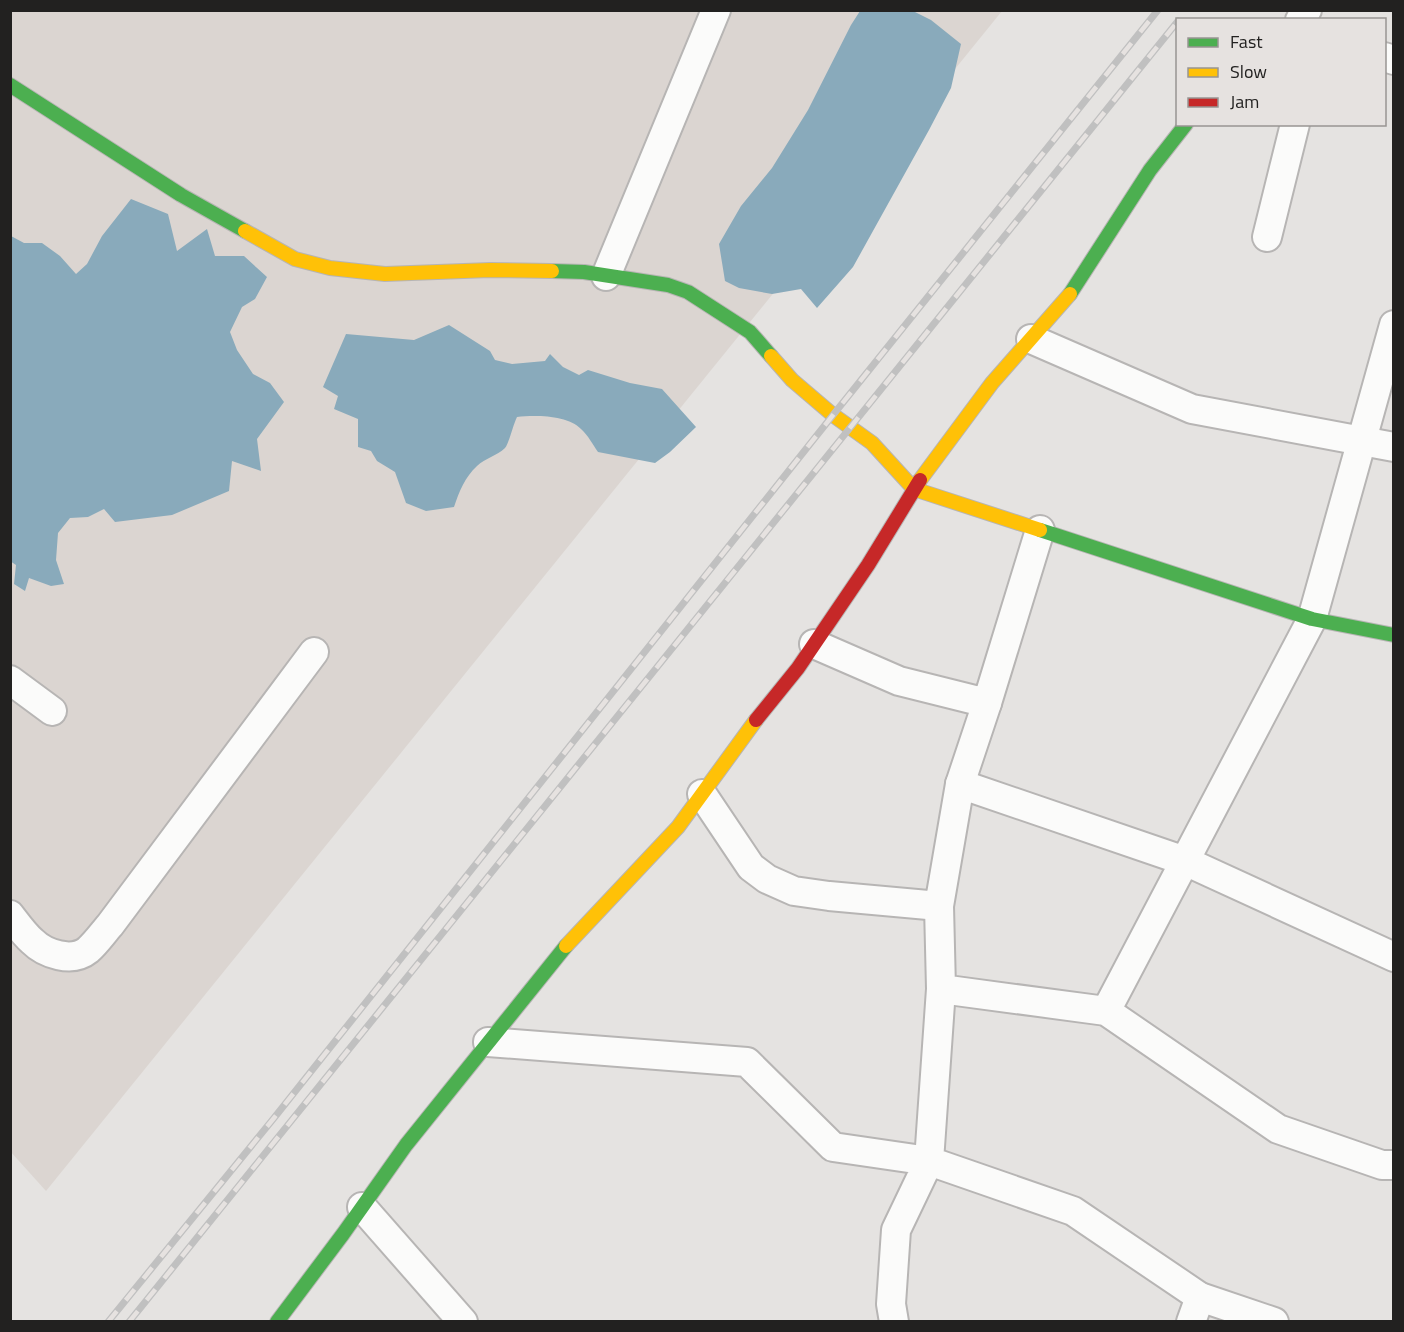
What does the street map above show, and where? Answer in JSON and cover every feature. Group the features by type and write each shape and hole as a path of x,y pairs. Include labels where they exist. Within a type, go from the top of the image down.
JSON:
{"street":[{"path":"606,276 716,10"},
{"path":"10,85 181,195 295,259 330,268 385,274 490,270 584,272 668,285 688,292 750,332 792,380 872,444 914,489 1312,619 1394,634"},
{"path":"277,1322 406,1145 564,948 678,827 745,734 798,668 868,565 914,489 992,383 1067,298 1150,170 1184,126"},
{"path":"1267,237 1295,126"},
{"path":"1106,1011 1312,619 1394,325"},
{"path":"1031,339 1192,409 1394,447"},
{"path":"894,1322 891,1304 896,1230 929,1161 941,989 939,906 960,784 1040,530"},
{"path":"814,644 899,681 987,703"},
{"path":"10,915 32,942 44,949 58,955 74,956 88,950 110,925 314,652"},
{"path":"10,680 52,711"},
{"path":"960,784 1185,861 1394,957"},
{"path":"702,794 751,867 767,879 794,891 939,906"},
{"path":"941,989 1106,1011 1278,1129 1382,1165 1394,1165"},
{"path":"488,1042 747,1062 833,1147 929,1161 1073,1210 1195,1309 1274,1322"},
{"path":"362,1207 463,1322"}],"shaded area":[{"path":"10,11 1002,11 46,1191 10,1151"}],"water":[{"path":"860,11 913,11 931,20 961,44 951,88 853,267 817,308 801,289 772,294 739,288 725,281 719,244 741,206 772,168 808,110"},
{"path":"131,199 168,214 177,251 207,229 215,256 244,256 267,277 255,299 242,307 230,332 237,350 253,374 270,383 284,402 257,439 261,471 232,461 229,491 172,515 115,522 104,509 88,517 70,518 58,533 56,560 64,584 51,586 29,578 25,591 14,584 16,565 10,561 11,236 24,243 42,243 60,256 76,274 87,264 102,236"},
{"path":"449,325 490,351 495,360 512,364 545,361 550,354 563,367 579,375 588,370 630,383 662,389 696,427 655,463 598,452 584,431 568,421 542,416 517,417 505,448 480,463 473,470 463,485 454,507 426,511 406,503 395,472 377,461 371,451 358,447 358,419 334,409 338,396 323,387 346,334 414,340"}],"railway":[{"path":"108,1322 274,1118 1158,10"},
{"path":"129,1322 1176,23"}],"traffic: fast":[{"path":"10,85 181,195 245,231"},
{"path":"1070,294 1150,170 1184,126"},
{"path":"552,271 584,272 668,285 688,292 750,332 771,356"},
{"path":"1040,530 1312,619 1394,635"},
{"path":"277,1322 406,1145 566,946"}],"traffic: slow":[{"path":"245,231 295,259 330,268 385,274 490,270 552,271"},
{"path":"920,480 992,383 1070,294"},
{"path":"771,356 792,380 833,415 872,443 914,489 1040,530"},
{"path":"566,946 678,827 756,720"}],"traffic: jam":[{"path":"756,720 798,668 868,565 920,480"}]}
